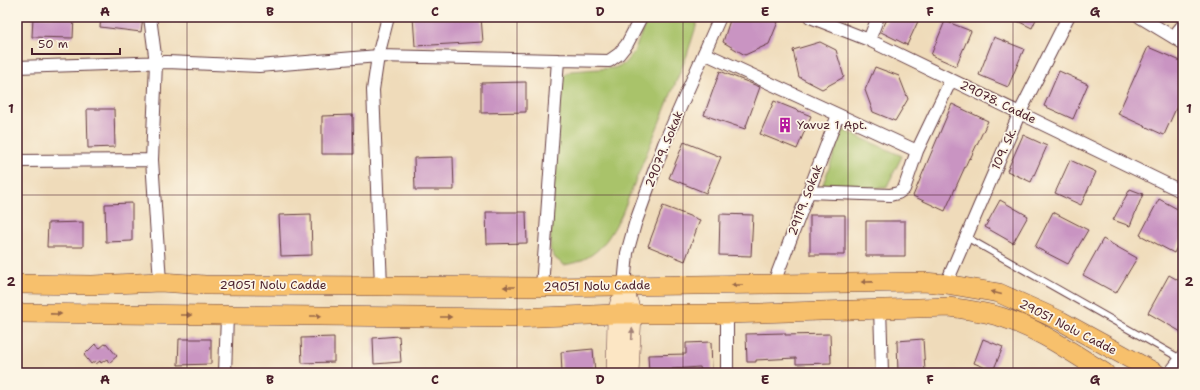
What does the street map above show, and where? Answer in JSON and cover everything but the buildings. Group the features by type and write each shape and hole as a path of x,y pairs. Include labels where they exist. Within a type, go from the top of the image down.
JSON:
{"main road":[{"name":"29051 Nolu Cadde","path":"17,284 92,285 160,282 205,285 542,287 924,282 946,284 999,293 1061,320 1156,373"},
{"name":"29051 Nolu Cadde","path":"17,313 514,318 624,314 727,314 950,307 983,312 1002,317 1025,326 1054,340 1105,373"}],"street":[{"path":"150,17 156,63 152,160 160,282"},
{"path":"381,286 373,90 378,56 388,17"},
{"path":"17,67 167,62 259,66 378,56 609,62 628,44 641,17"},
{"name":"29079. Sokak","path":"624,286 627,253 635,224 664,144 720,17"},
{"name":"29078. Cadde","path":"810,17 869,40 1183,192"},
{"path":"869,40 878,17"},
{"name":"109. Sk.","path":"946,284 1020,112 1068,17"},
{"path":"1140,17 1178,40 1183,25"},
{"path":"704,53 917,151"},
{"path":"542,287 558,60"},
{"path":"808,192 890,196 904,189 917,151 951,80"},
{"name":"29119. Sokak","path":"773,285 838,115"},
{"path":"17,161 152,160"},
{"path":"624,286 624,314 630,373"},
{"path":"880,308 882,373"},
{"path":"615,373 624,314"},
{"path":"727,314 727,373"},
{"path":"225,373 227,316"},
{"path":"1170,373 1182,358"}],"lane":[{"path":"966,237 1182,358"}],"green space":[{"path":"648,17 699,17 687,55 621,216 611,234 599,248 584,259 575,263 564,265 555,258 550,249 560,78 571,71 614,68 624,64 634,52"},
{"path":"843,130 902,156 886,188 822,187"}],"place":[{"name":"Yavuz 1 Apt.","path":"785,125"}]}
